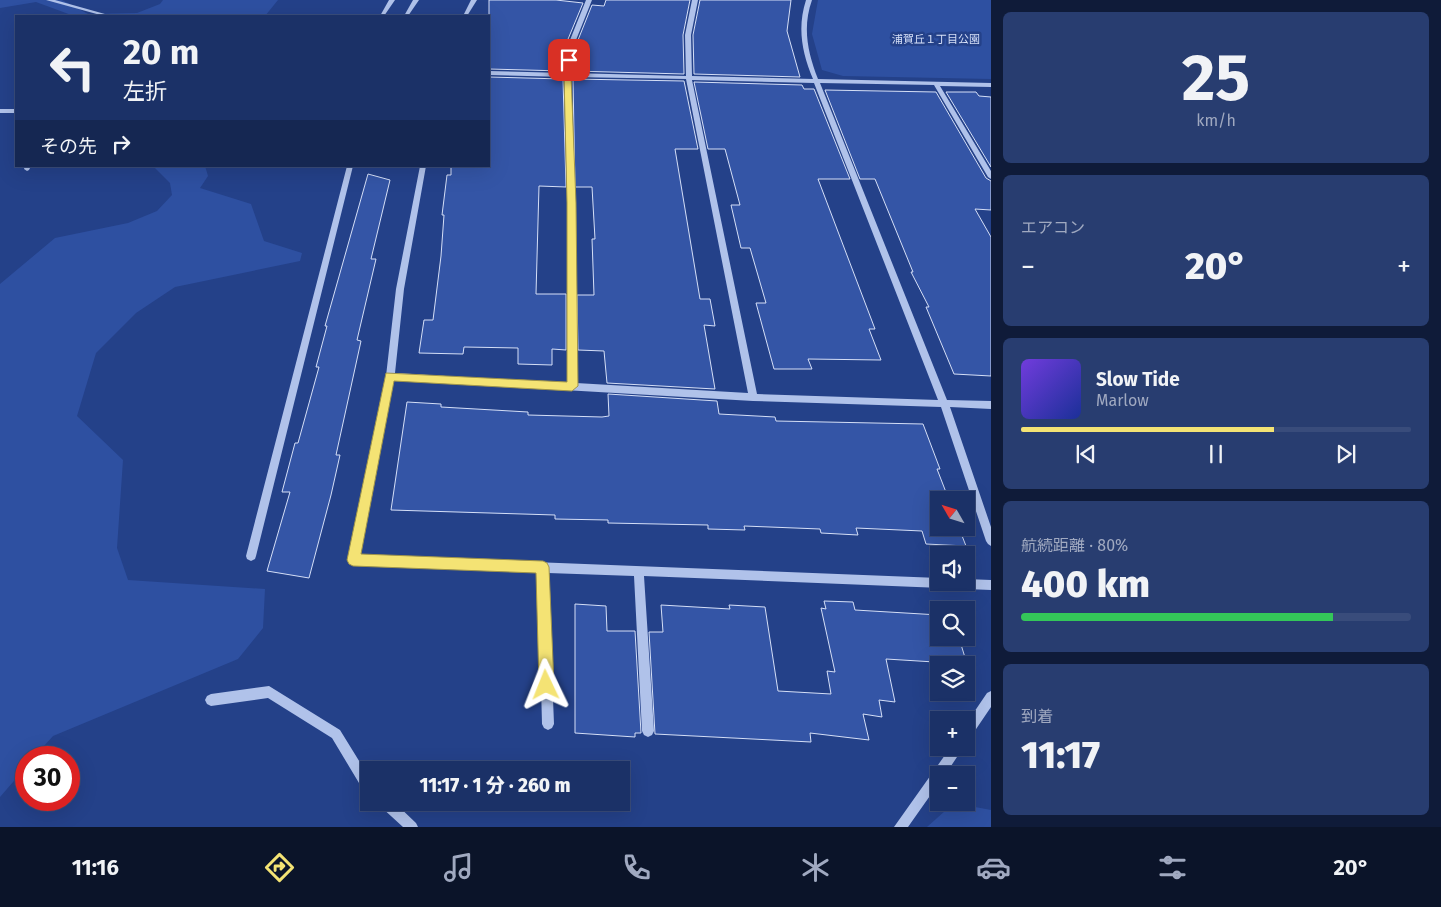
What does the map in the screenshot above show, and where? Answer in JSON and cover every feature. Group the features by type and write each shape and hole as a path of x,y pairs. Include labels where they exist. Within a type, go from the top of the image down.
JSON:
{"street":[{"path":"49,0 105,15"},
{"path":"383,15 392,0"},
{"path":"407,15 416,0"},
{"path":"466,15 474,0"},
{"path":"572,386 568,75 571,45 589,0"},
{"path":"695,0 688,35 689,78 753,397"},
{"path":"809,0 804,21 803,42 816,80 944,403 991,541"},
{"path":"490,73 991,85"},
{"path":"936,83 991,176"},
{"path":"0,111 15,111"},
{"path":"251,556 350,167"},
{"path":"423,167 400,289 390,376 353,560 991,585"},
{"path":"390,376 753,397 991,405"},
{"path":"543,567 548,724"},
{"path":"639,572 648,731"},
{"path":"211,700 270,692 336,734 360,774"},
{"path":"975,721 991,697"},
{"path":"900,827 951,756"},
{"path":"394,811 412,827"}],"green space":[{"path":"0,0 62,0 88,14 137,13 160,4 163,0 278,0 266,15 71,15 36,2 0,8"},
{"name":"浦賀丘１丁目公園","path":"818,0 991,0 991,79 843,76 822,70 812,34"},
{"path":"154,167 205,167 208,176 200,188 251,204 264,241 302,253 300,261 175,287 136,313 96,353 77,416 123,460 117,548 128,580 265,589 263,628 238,659 53,736 44,746 15,746 15,780 0,797 0,284 55,238 128,223 157,211 172,195 170,183"},
{"path":"975,807 991,810 991,827 927,827 945,811 975,811"}],"building":[{"path":"489,0 556,0 583,3 566,44 563,71 490,69"},
{"path":"606,0 690,0 683,35 684,74 573,71 576,45 592,5 604,6"},
{"path":"700,0 791,0 787,31 800,77 694,74 693,35"},
{"path":"490,77 563,79 566,187 539,186 536,294 566,294 566,350 552,349 552,365 518,364 518,348 464,347 463,354 419,353 424,320 433,320 441,256 444,215 442,215 447,175 451,175 451,167 490,167"},
{"path":"573,79 684,81 698,149 675,149 700,299 710,299 715,326 704,325 715,389 607,383 604,351 578,350 577,295 594,295 592,239 595,239 592,187 575,187"},
{"path":"694,82 802,85 804,89 814,89 850,179 818,179 875,329 869,329 881,360 808,359 812,369 774,369 756,303 766,303 750,248 741,248 731,205 740,205 725,149 708,149"},
{"path":"825,90 936,92 986,178 991,181 991,210 975,209 991,237 991,376 954,374 926,307 929,307 911,272 913,272 875,179 860,179"},
{"path":"946,92 976,92 979,96 991,97 991,167"},
{"path":"368,174 390,180 371,259 376,259 357,340 361,341 336,455 340,455 331,495 309,578 267,571 290,492 282,492 319,367 316,367 327,326 325,326"},
{"path":"608,394 717,401 719,414 775,417 776,421 923,424 940,469 937,469 946,491 930,491 930,536 962,536 966,546 926,544 922,531 856,528 858,535 821,533 820,529 744,526 745,530 708,529 708,525 608,523 608,520 555,519 555,515 391,510 407,402 441,404 441,407 528,412 528,415 609,416"},
{"path":"824,601 853,602 855,610 930,614 930,646 961,646 965,656 930,656 930,662 886,659 895,702 879,700 882,717 863,714 869,740 810,733 811,742 655,734 649,632 663,632 661,605 730,609 729,605 765,607 778,691 831,694 827,671 835,672 821,608 826,609"},
{"path":"575,604 606,606 607,631 635,631 641,733 635,733 635,737 575,733"}],"route":[{"path":"546,685 543,567 353,560 390,376 572,386 569,60"}]}
